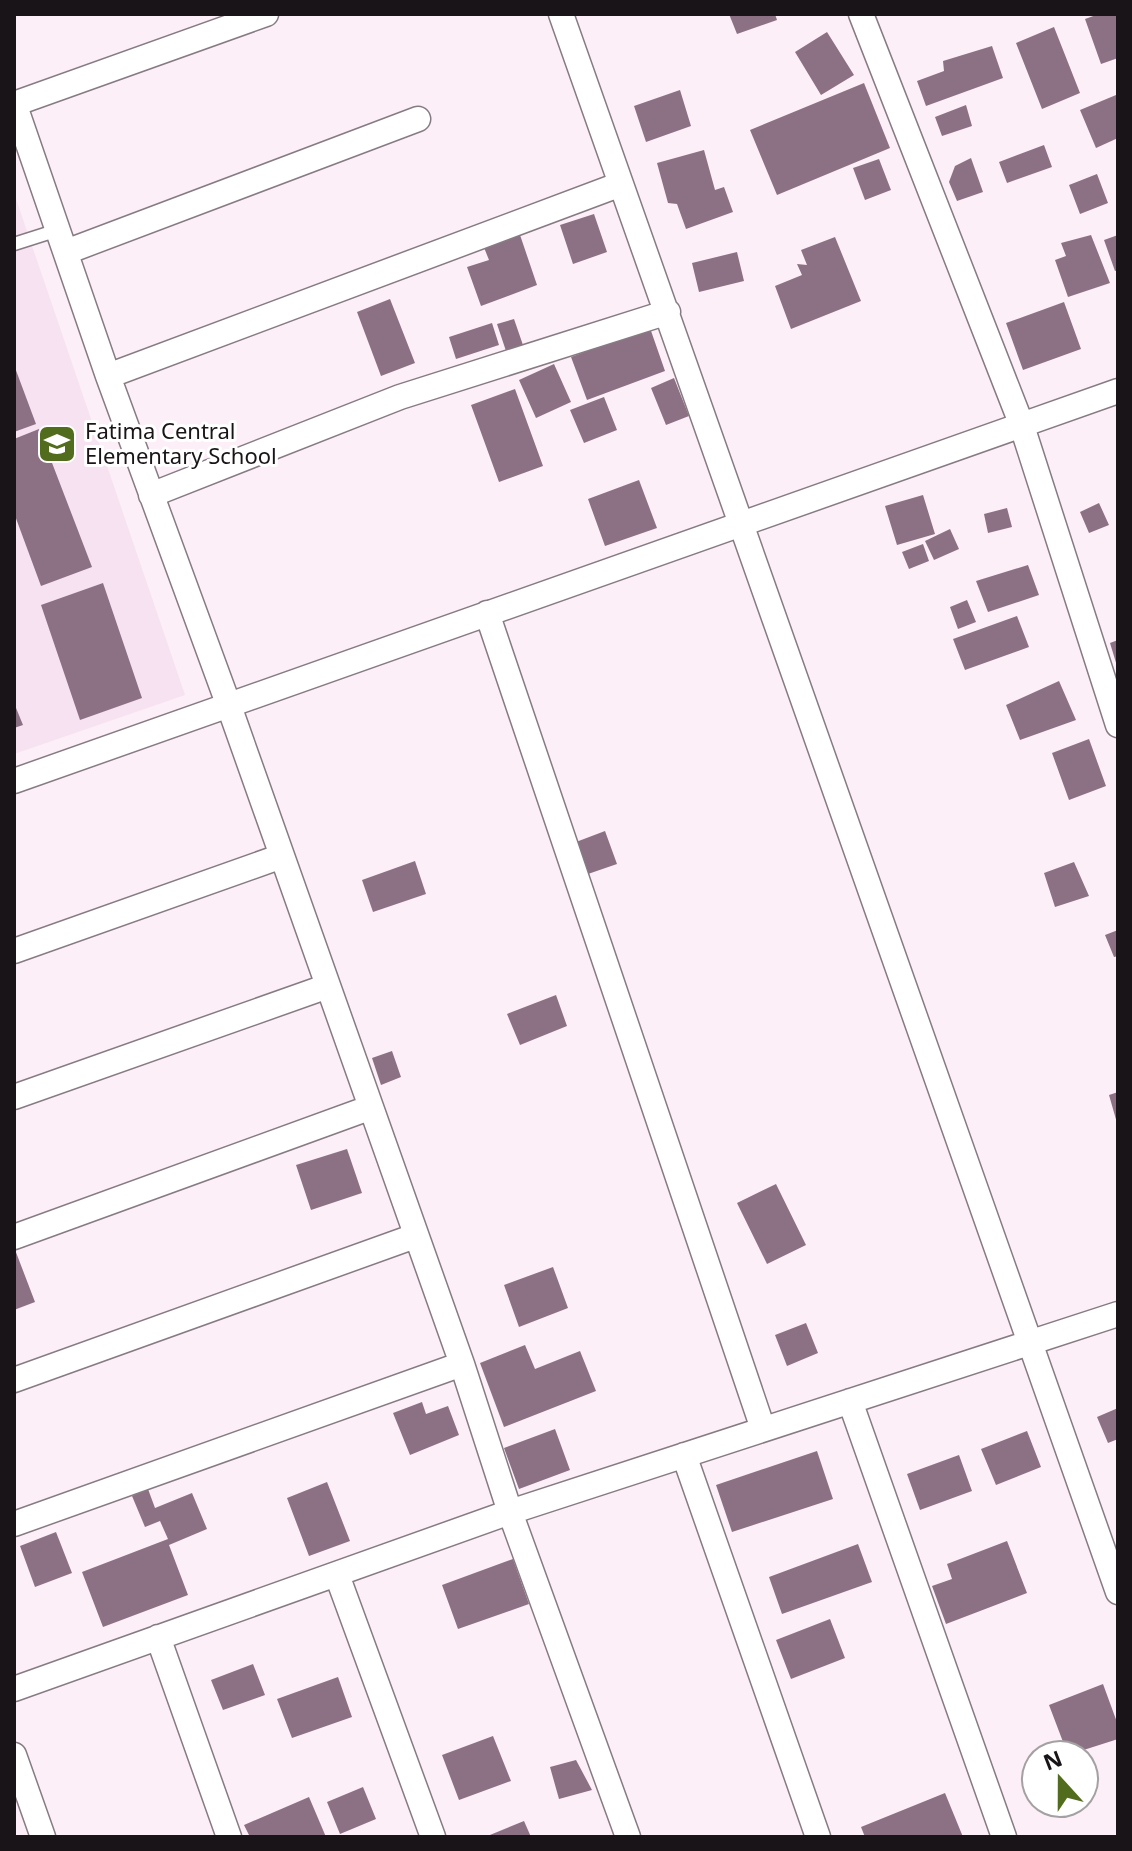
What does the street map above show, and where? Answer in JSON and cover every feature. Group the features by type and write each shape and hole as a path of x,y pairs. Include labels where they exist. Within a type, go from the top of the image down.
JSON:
{"street":[{"path":"266,14 14,103 108,376 229,706 462,1364 510,1512 628,1837"},
{"path":"561,14 1118,1592"},
{"path":"861,14 1021,423 1118,725"},
{"path":"62,241 418,119"},
{"path":"108,376 621,184"},
{"path":"151,495 400,397 668,312"},
{"path":"14,781 1118,391"},
{"path":"487,613 763,1429"},
{"path":"14,951 282,856"},
{"path":"14,1097 328,986"},
{"path":"14,1237 369,1108"},
{"path":"14,1380 415,1236"},
{"path":"14,1689 510,1512 1118,1314"},
{"path":"14,1524 462,1364"},
{"path":"850,1401 1004,1837"},
{"path":"684,1455 818,1837"},
{"path":"337,1575 433,1837"},
{"path":"158,1637 229,1837"},
{"path":"14,1755 43,1837"}],"lane":[{"path":"14,244 62,241"}],"shaded area":[{"name":"Fatima Central Elementary School","path":"14,193 185,695 14,754"}],"building":[{"path":"729,14 775,14 777,20 737,34"},
{"path":"1099,14 1118,14 1118,58 1101,64 1085,19"},
{"path":"1054,27 1080,93 1042,109 1016,43"},
{"path":"827,32 854,75 821,95 795,52"},
{"path":"992,46 1003,78 926,106 917,81 944,71 943,61"},
{"path":"864,83 890,148 777,195 750,130"},
{"path":"680,90 691,126 646,142 634,106"},
{"path":"1116,95 1118,138 1096,148 1080,110"},
{"path":"966,105 972,126 942,136 935,117"},
{"path":"1044,145 1052,167 1007,183 999,162"},
{"path":"704,150 715,190 724,187 733,212 686,229 677,204 668,203 657,163"},
{"path":"971,158 983,192 957,201 949,182 955,166"},
{"path":"879,159 891,190 865,200 853,168"},
{"path":"1097,174 1108,203 1080,214 1069,185"},
{"path":"594,214 607,252 573,264 560,225"},
{"path":"519,232 537,285 481,306 467,267 489,260 483,245"},
{"path":"1091,235 1110,283 1068,297 1055,260 1066,256 1061,243"},
{"path":"1118,235 1118,270 1115,271 1104,240"},
{"path":"835,237 861,301 791,329 775,286 802,275 797,264 807,265 801,250"},
{"path":"737,252 744,281 699,292 692,263"},
{"path":"390,299 415,363 381,376 357,312"},
{"path":"1064,302 1081,349 1023,370 1006,323"},
{"path":"514,319 524,348 507,354 497,324"},
{"path":"492,323 499,345 456,359 449,337"},
{"path":"650,328 665,371 587,400 571,357"},
{"path":"554,364 571,402 536,418 519,380"},
{"path":"14,365 36,424 14,432"},
{"path":"674,378 689,416 666,425 651,388"},
{"path":"515,389 543,466 499,482 471,405"},
{"path":"604,397 617,430 584,443 570,410"},
{"path":"39,429 92,567 41,586 14,513 14,439"},
{"path":"639,480 657,528 605,546 588,499"},
{"path":"923,495 935,534 897,545 885,506"},
{"path":"1099,503 1109,525 1089,533 1080,512"},
{"path":"1007,508 1012,527 988,533 984,514"},
{"path":"950,529 959,549 934,560 925,541"},
{"path":"923,544 929,561 909,569 902,552"},
{"path":"1028,565 1039,595 988,612 976,581"},
{"path":"103,583 142,698 80,720 41,605"},
{"path":"967,600 976,622 958,629 950,607"},
{"path":"1017,616 1029,647 965,670 953,639"},
{"path":"1118,640 1118,666 1117,666 1110,643"},
{"path":"1059,681 1076,720 1020,740 1006,705"},
{"path":"14,703 23,725 14,728"},
{"path":"1089,739 1106,786 1069,800 1052,753"},
{"path":"605,831 617,864 588,874 576,842"},
{"path":"415,861 426,894 373,912 362,880"},
{"path":"1074,862 1089,896 1055,907 1044,873"},
{"path":"1118,930 1118,956 1114,957 1105,935"},
{"path":"556,995 567,1026 520,1045 507,1014"},
{"path":"392,1051 401,1077 381,1085 372,1058"},
{"path":"1118,1092 1118,1123 1117,1123 1109,1095"},
{"path":"347,1149 362,1193 311,1210 296,1165"},
{"path":"776,1184 806,1245 767,1264 737,1203"},
{"path":"14,1247 35,1302 14,1310"},
{"path":"553,1267 568,1308 519,1327 504,1285"},
{"path":"806,1323 818,1353 787,1366 775,1335"},
{"path":"525,1345 535,1369 580,1351 596,1391 504,1427 480,1363"},
{"path":"422,1402 426,1414 448,1406 459,1435 410,1455 393,1413"},
{"path":"1118,1408 1118,1439 1108,1443 1097,1417"},
{"path":"555,1429 570,1470 519,1489 504,1448"},
{"path":"1027,1431 1041,1467 996,1485 981,1449"},
{"path":"817,1451 833,1499 732,1532 716,1485"},
{"path":"959,1455 972,1491 920,1510 907,1474"},
{"path":"327,1482 350,1541 309,1556 287,1498"},
{"path":"148,1489 155,1508 192,1493 207,1529 169,1545 188,1595 103,1627 82,1572 168,1539 160,1521 145,1527 132,1496"},
{"path":"56,1532 72,1573 35,1587 20,1546"},
{"path":"1007,1541 1027,1593 946,1624 932,1586 952,1579 947,1564"},
{"path":"858,1544 872,1582 782,1614 769,1577"},
{"path":"513,1559 529,1604 458,1629 442,1585"},
{"path":"830,1619 845,1658 791,1679 776,1640"},
{"path":"253,1664 265,1695 223,1710 211,1680"},
{"path":"338,1677 352,1717 292,1738 277,1699"},
{"path":"1103,1684 1118,1725 1118,1739 1100,1745 1100,1739 1062,1739 1049,1705"},
{"path":"493,1736 511,1781 459,1800 442,1755"},
{"path":"576,1760 592,1790 559,1799 550,1767"},
{"path":"363,1787 376,1819 340,1834 327,1802"},
{"path":"945,1793 963,1837 865,1837 861,1827"},
{"path":"309,1797 326,1837 250,1837 244,1825"},
{"path":"524,1821 531,1837 485,1837"}],"place":[{"name":"Fatima Central Elementary School","path":"57,444"}]}
